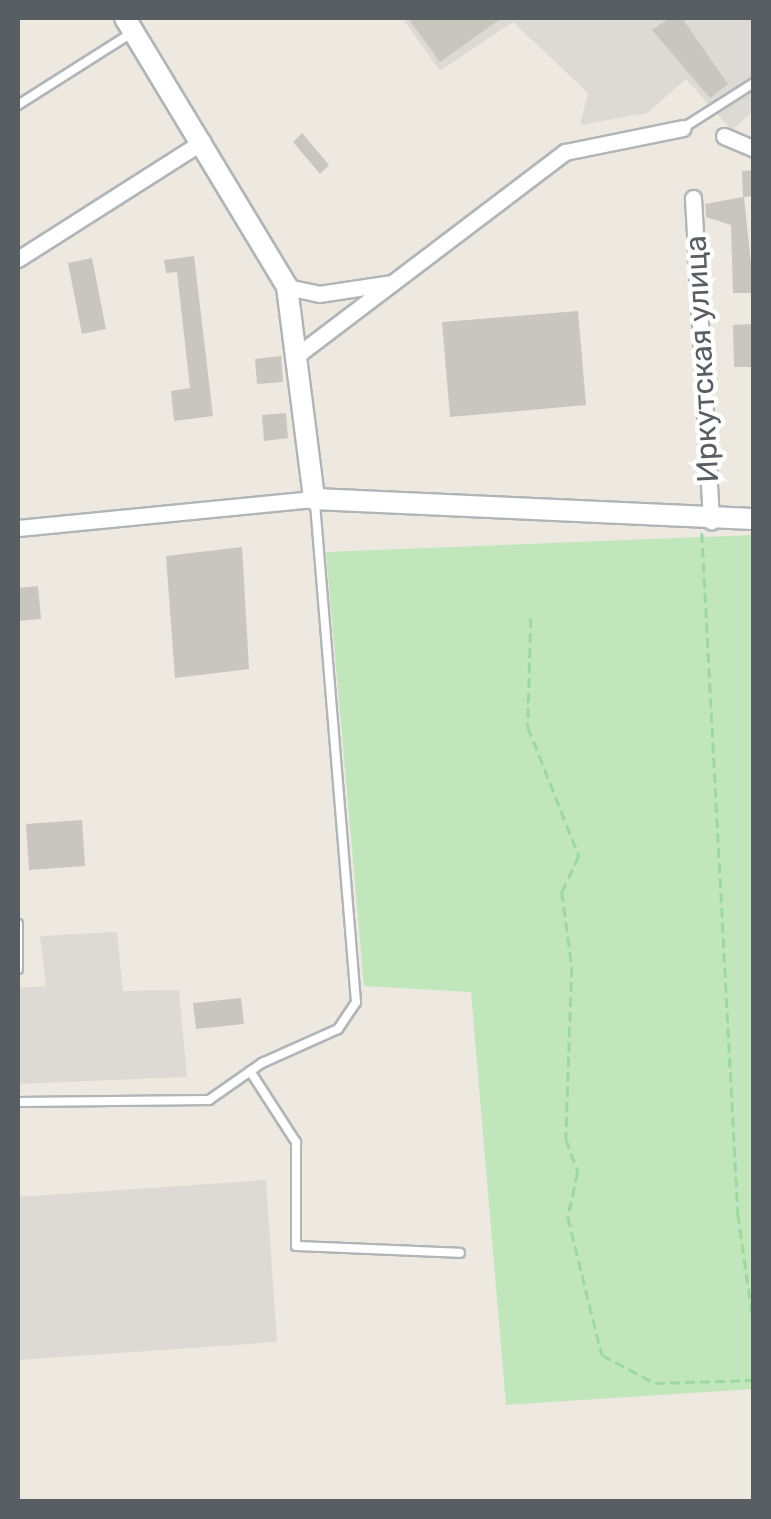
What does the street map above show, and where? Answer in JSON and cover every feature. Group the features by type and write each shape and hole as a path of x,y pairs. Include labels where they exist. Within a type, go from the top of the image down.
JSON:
{"street":[{"path":"130,24 287,287 300,353 314,499"},
{"path":"300,353 405,278 565,152 683,128"},
{"path":"724,136 754,149"},
{"path":"18,259 203,141"},
{"name":"Иркутская улица","path":"692,198 706,521"},
{"path":"287,287 319,294 405,278"},
{"path":"18,528 314,499 706,521 754,519"}],"lane":[{"path":"18,105 130,24"},
{"path":"683,128 754,82"},
{"path":"18,1102 210,1100 250,1072 338,1030 356,1002 314,499"},
{"path":"18,924 18,969"},
{"path":"250,1072 296,1142 296,1246 460,1253"}],"path":[{"path":"706,521 738,1214 754,1326"},
{"path":"531,618 528,728 579,856 562,892 572,967 566,1139 578,1172 568,1217 602,1355 654,1383 754,1380"}],"shaded area":[{"path":"402,18 753,18 753,111 732,130 686,79 647,113 580,125 588,93 513,22 440,71"},
{"path":"117,932 123,991 179,990 187,1077 18,1084 18,988 46,986 40,936"},
{"path":"266,1180 277,1342 18,1360 18,1197"}],"green space":[{"path":"753,535 753,1389 506,1405 471,992 364,986 326,552"}],"building":[{"path":"408,18 502,18 440,62"},
{"path":"670,18 682,18 728,84 710,98 652,30"},
{"path":"302,133 329,165 320,174 293,142"},
{"path":"754,170 754,196 744,197 754,293 733,293 731,225 706,217 705,204 743,197 742,171"},
{"path":"194,256 213,416 174,421 171,391 190,388 177,272 166,273 164,260"},
{"path":"92,258 106,329 82,334 68,263"},
{"path":"578,311 586,405 450,417 442,322"},
{"path":"754,324 754,367 734,367 733,325"},
{"path":"281,356 283,382 257,384 255,359"},
{"path":"286,413 288,438 264,441 262,415"},
{"path":"242,547 249,669 175,678 166,556"},
{"path":"38,586 41,619 18,621 18,588"},
{"path":"82,820 85,866 29,870 26,824"},
{"path":"241,998 244,1024 196,1029 193,1003"}]}
